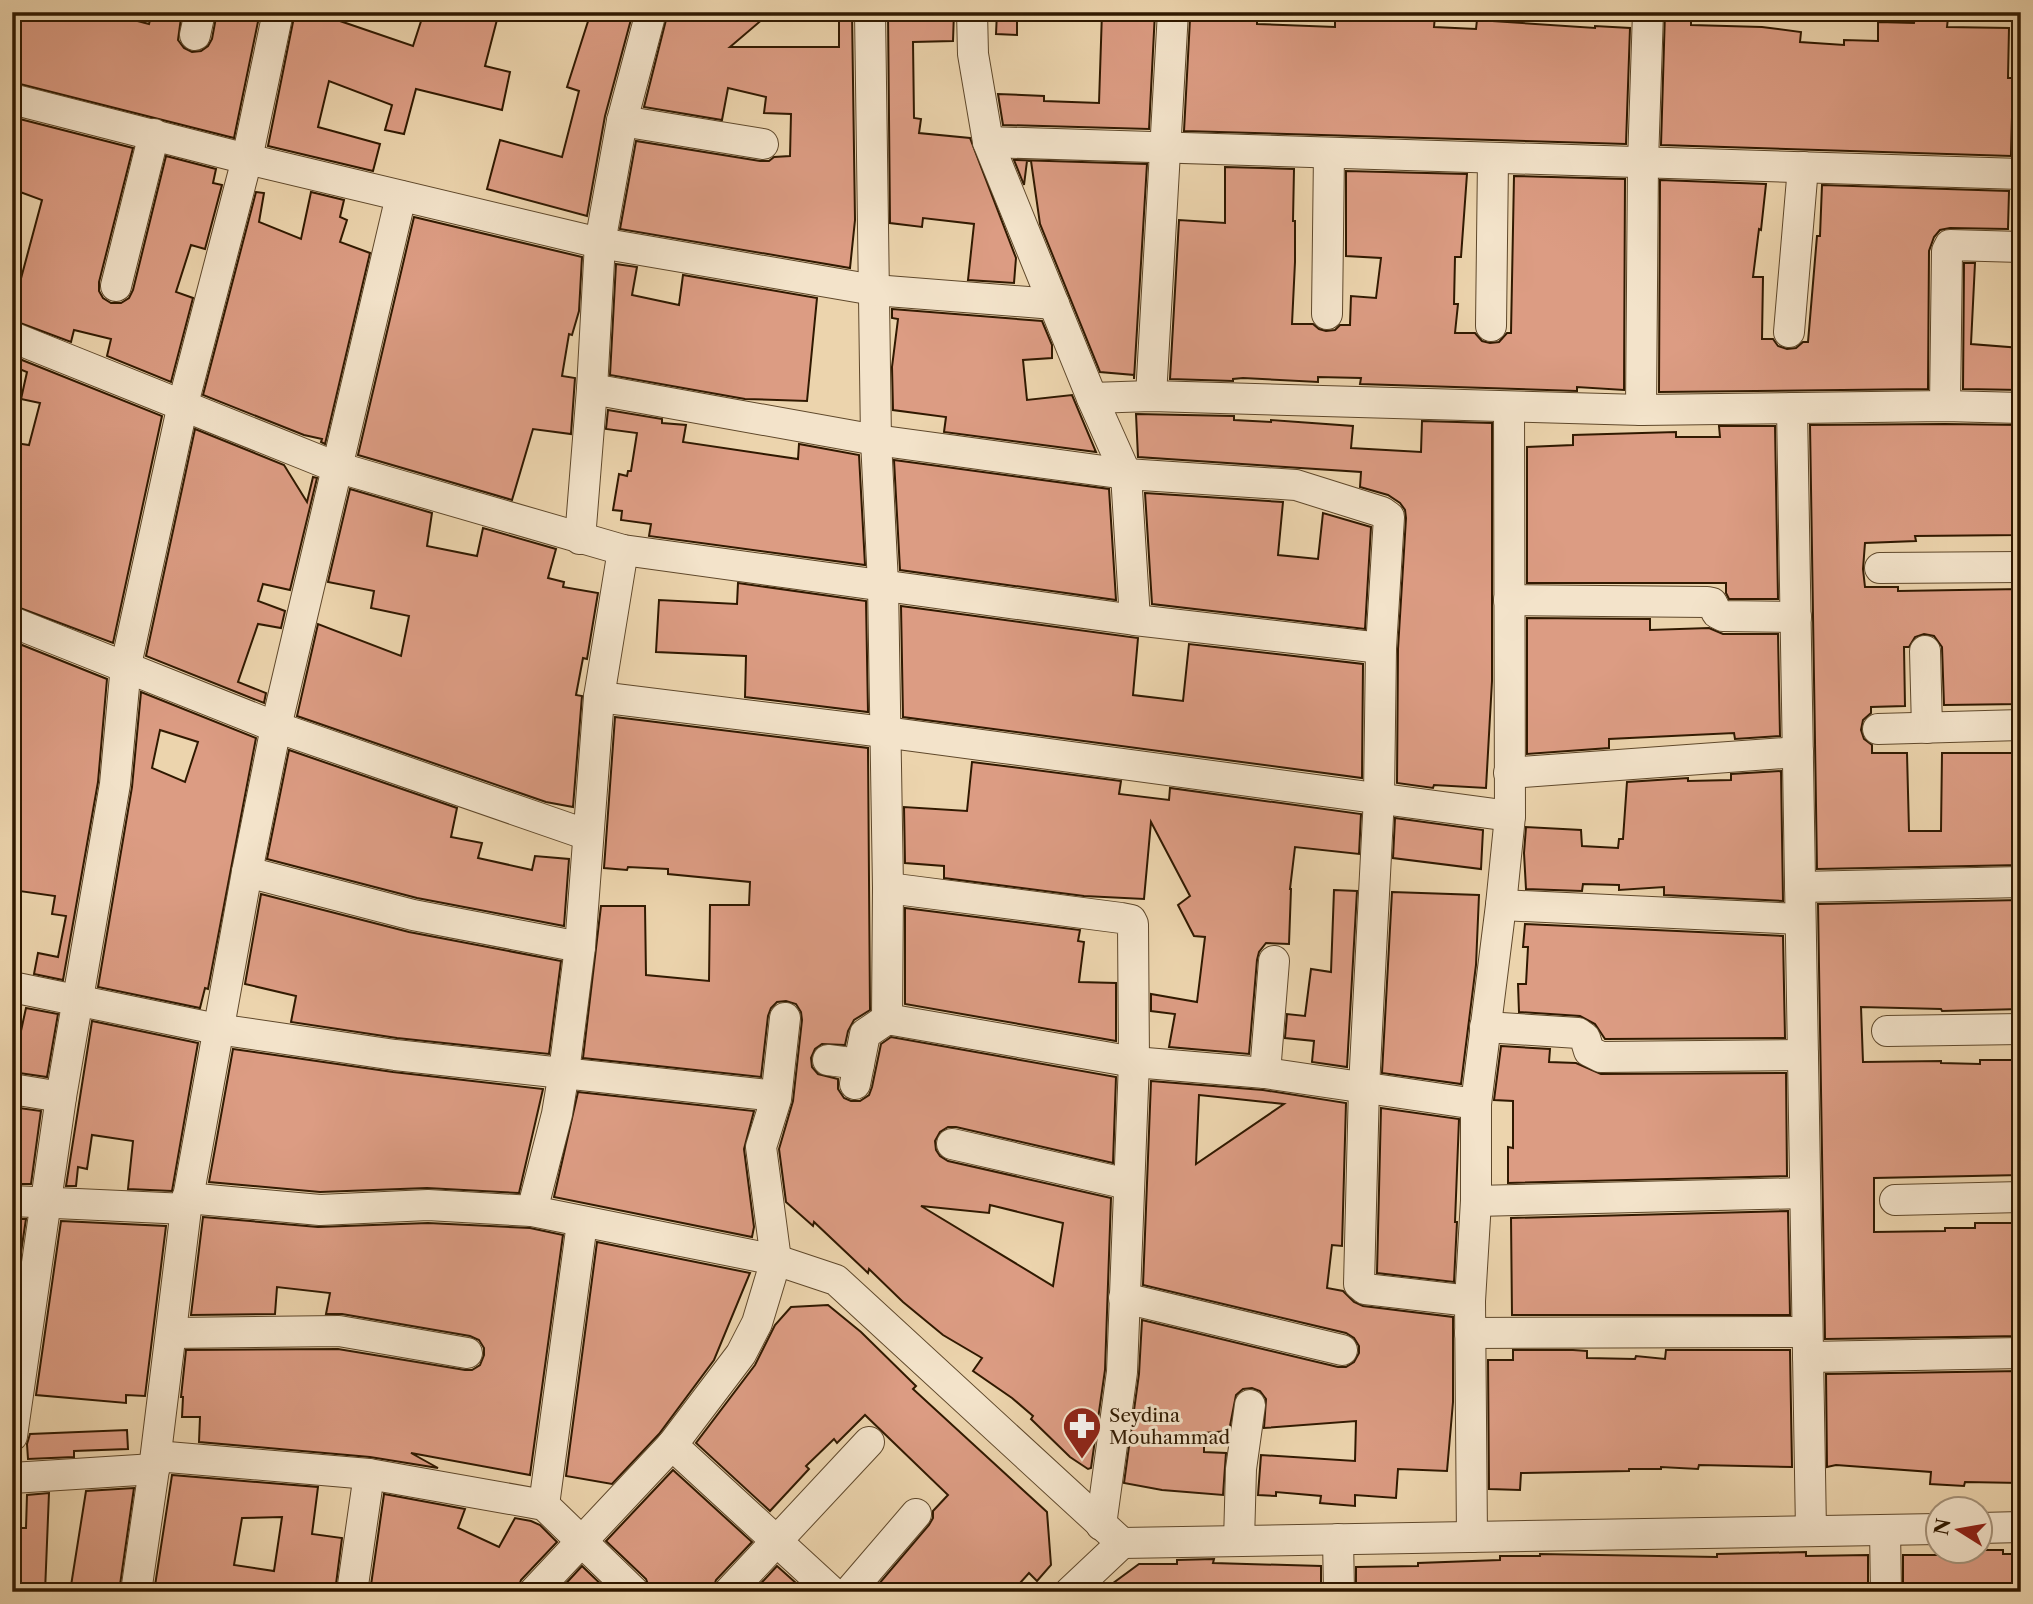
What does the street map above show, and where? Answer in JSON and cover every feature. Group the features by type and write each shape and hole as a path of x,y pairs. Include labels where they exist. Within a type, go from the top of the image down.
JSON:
{"street":[{"path":"12,1436 61,1097 114,784 126,665 183,404 247,159 278,12"},
{"path":"580,539 600,243 622,121 651,12"},
{"path":"870,12 876,440 883,584 888,888 887,1019"},
{"path":"972,12 974,54 988,142 1092,398 1126,474 1135,620"},
{"path":"1152,396 1173,12"},
{"path":"1641,410 1643,162 1648,12"},
{"path":"12,99 247,159 600,243 874,290 1054,304"},
{"path":"622,121 763,144"},
{"path":"116,286 154,134"},
{"path":"988,142 2021,174"},
{"path":"1327,314 1329,153"},
{"path":"1491,326 1493,158"},
{"path":"1789,332 1803,167"},
{"path":"136,1592 155,1463 186,1204 217,1029 276,727 401,196"},
{"path":"1945,406 1947,251 1950,245 2021,247"},
{"path":"12,337 336,467 623,550 1135,620 1381,648"},
{"path":"592,389 876,440 1126,474 1296,485 1382,512 1389,517 1381,648 1378,797 1364,1087 1359,1284 1365,1289 1469,1301"},
{"path":"1092,398 1152,396 1641,410 1945,406 2021,408"},
{"path":"1472,1537 1469,1301 1476,1201 1476,1104 1510,816 1508,408"},
{"path":"1792,408 1811,1531"},
{"path":"532,1211 557,1114 564,1072 580,947 599,697 623,550"},
{"path":"1880,568 2021,567"},
{"path":"1509,600 1707,602 1712,603 1717,613 1723,616 1796,617"},
{"path":"12,622 126,665 276,727 588,835"},
{"path":"1925,651 1927,728"},
{"path":"599,697 884,732 1510,816"},
{"path":"1878,729 2021,725"},
{"path":"1509,773 1798,752"},
{"path":"247,872 413,915 580,947"},
{"path":"1800,887 2021,881"},
{"path":"888,888 1131,920 1133,924 1134,1062 1122,1372 1112,1534 1070,1592"},
{"path":"1501,905 1800,919"},
{"path":"1265,1073 1274,961"},
{"path":"12,987 217,1029 395,1055 776,1096"},
{"path":"534,1592 672,1445 747,1346 765,1302 776,1260 761,1147 776,1096 785,1018"},
{"path":"828,1060 857,1074 865,1034 887,1019 1134,1062 1265,1073 1476,1104"},
{"path":"1485,1027 1578,1033 1585,1038 1589,1051 1601,1057 1803,1055"},
{"path":"1887,1031 2021,1029"},
{"path":"12,1088 61,1097"},
{"path":"952,1144 1128,1184"},
{"path":"1476,1201 1805,1193"},
{"path":"1895,1200 2021,1197"},
{"path":"12,1201 320,1210 428,1205 532,1211 776,1260 836,1280 1112,1534 1239,1541 1924,1529"},
{"path":"544,1505 582,1223"},
{"path":"1124,1298 1342,1350"},
{"path":"171,1333 339,1331 467,1353"},
{"path":"1470,1332 2021,1353"},
{"path":"1239,1541 1241,1469 1250,1405"},
{"path":"729,1592 869,1442"},
{"path":"672,1445 832,1592"},
{"path":"12,1478 155,1463 369,1474 544,1505 634,1592"},
{"path":"352,1592 369,1474"},
{"path":"849,1592 916,1514"},
{"path":"1994,1528 2021,1527"},
{"path":"1885,1530 1886,1592"},
{"path":"1338,1539 1339,1592"}],"building":[{"path":"16,12 103,12 149,24 152,12 158,12 181,18 178,40 184,48 192,52 201,51 208,46 217,12 260,12 234,138 12,82 12,29"},
{"path":"295,12 342,12 340,21 413,46 424,12 499,12 485,66 510,72 502,110 416,89 404,134 385,130 392,105 329,81 318,127 380,144 373,171 268,146"},
{"path":"591,12 633,12 605,116 587,216 487,189 500,140 562,157 579,91 567,87"},
{"path":"668,12 771,12 730,47 839,47 839,12 852,12 855,220 850,268 620,229 636,141 760,161 790,156 791,114 764,113 766,97 728,88 722,120 644,107"},
{"path":"920,12 954,12 953,41 913,42 914,118 921,119 919,133 970,138 1016,258 1014,283 968,280 974,224 923,218 922,227 890,223 888,13 920,15"},
{"path":"997,12 1017,12 1017,35 996,34"},
{"path":"1102,12 1155,12 1149,129 1003,125 998,94 1044,96 1044,101 1099,103"},
{"path":"1665,12 1691,12 1691,25 1762,27 1801,32 1800,42 1844,45 1844,40 1878,41 1878,22 1914,23 1915,17 1948,18 1947,27 2009,28 2008,78 2013,78 2011,156 1661,145"},
{"path":"1403,15 1435,16 1434,27 1476,29 1477,20 1630,28 1626,144 1184,131 1190,19 1257,18 1257,24 1335,27 1335,20 1403,21"},
{"path":"12,117 133,148 99,282 99,291 103,298 111,303 121,303 129,298 133,290 166,156 216,169 213,183 222,185 205,249 191,245 176,292 193,298 171,382 107,356 111,339 74,330 71,342 12,320 42,200 12,189"},
{"path":"1014,160 1147,164 1134,379 1134,375 1100,372 1040,224 1031,161 1027,161 1024,185"},
{"path":"1225,167 1294,169 1295,262 1292,324 1313,324 1326,331 1335,330 1340,325 1350,325 1351,296 1376,298 1381,258 1346,256 1346,171 1467,174 1461,257 1455,257 1454,304 1458,304 1455,333 1475,333 1482,341 1490,343 1499,342 1507,333 1511,333 1514,176 1625,179 1624,390 1360,384 1361,378 1318,377 1318,382 1243,378 1233,381 1170,379 1179,220 1225,223"},
{"path":"1660,180 1766,184 1753,277 1763,277 1762,339 1773,339 1778,346 1787,349 1808,342 1817,236 1820,236 1822,185 2009,191 2008,229 1950,228 1940,230 1934,237 1929,251 1928,389 1659,392"},
{"path":"256,192 264,193 259,222 301,239 311,192 344,200 340,217 347,220 340,242 370,253 325,444 321,442 322,439 304,435 203,395"},
{"path":"414,217 582,257 579,311 572,335 569,334 562,376 575,378 571,434 533,429 512,500 358,455"},
{"path":"1964,263 1975,263 1971,344 2021,348 2021,390 1963,389"},
{"path":"616,264 637,267 632,295 679,305 683,275 817,298 807,401 745,399 610,375"},
{"path":"892,309 1042,321 1052,345 1052,358 1023,360 1027,400 1072,395 1096,452 944,432 946,417 893,410 892,367 898,319 892,318"},
{"path":"12,356 162,416 113,643 12,605 12,455 16,443 29,445 40,403 21,399 27,372 12,366"},
{"path":"608,410 662,419 662,423 686,425 683,442 798,459 799,444 859,455 865,565 649,536 651,524 621,520 622,511 613,510 619,474 627,476 628,471 631,471 637,433 606,429"},
{"path":"1136,414 1234,416 1234,420 1353,426 1351,448 1421,452 1422,421 1492,423 1492,681 1486,788 1434,785 1433,788 1397,783 1398,649 1406,518 1400,503 1388,495 1360,487 1361,472 1138,457"},
{"path":"1810,425 2021,425 2021,535 1915,536 1916,541 1865,543 1865,587 1898,587 1898,591 2021,589 2021,704 1944,705 1942,647 1934,636 1924,634 1915,637 1909,647 1904,647 1905,706 1871,707 1871,713 1863,720 1861,730 1864,739 1872,745 1872,753 1907,753 1909,831 1941,831 1942,753 2021,753 2021,865 1817,869"},
{"path":"1719,426 1775,426 1778,599 1729,599 1726,583 1527,583 1527,447 1573,445 1573,435 1676,432 1676,437 1720,437"},
{"path":"195,429 284,465 307,502 313,477 317,478 290,590 263,584 258,601 285,611 281,628 258,624 238,682 266,693 264,703 146,656"},
{"path":"894,460 1109,489 1116,600 900,570"},
{"path":"350,489 432,513 427,546 477,556 483,528 556,549 548,578 564,582 563,587 598,593 587,659 583,658 576,695 582,696 573,807 546,802 297,716 318,624 401,656 409,616 371,608 374,591 328,582"},
{"path":"1145,493 1283,502 1278,555 1318,559 1323,513 1371,527 1365,629 1152,604"},
{"path":"738,583 866,601 868,712 745,697 746,656 656,652 659,600 737,604"},
{"path":"901,606 1138,638 1133,695 1183,701 1189,644 1363,664 1362,778 903,717"},
{"path":"1527,618 1650,619 1650,630 1709,628 1723,634 1778,634 1780,736 1735,739 1734,733 1609,739 1609,748 1527,754"},
{"path":"12,641 107,679 98,782 63,980 34,974 38,953 58,957 66,916 52,914 55,896 12,890 12,781 18,753 17,747 12,746"},
{"path":"141,692 256,738 208,989 205,988 200,1008 98,987 132,787","holes":["160,730 198,742 185,782 152,768"]},
{"path":"615,717 868,748 870,1010 854,1020 845,1045 822,1044 815,1049 811,1058 812,1067 818,1074 838,1079 838,1089 844,1098 851,1101 860,1101 869,1095 881,1044 891,1037 1116,1077 1113,1163 956,1127 948,1127 940,1132 935,1141 936,1150 948,1161 1111,1198 1105,1370 1091,1468 1088,1469 1070,1457 1031,1419 1033,1416 973,1371 982,1358 943,1335 869,1269 868,1273 814,1222 813,1226 786,1202 779,1149 793,1101 802,1020 796,1004 777,1002 771,1008 761,1077 583,1058 601,906 645,906 646,975 709,981 710,905 749,905 750,882 668,874 668,869 604,868","holes":["990,1205 1063,1223 1053,1286 921,1206 989,1213"]},
{"path":"289,750 457,808 451,837 482,843 478,858 532,870 535,856 569,859 564,926 417,898 267,859"},
{"path":"972,762 1121,781 1119,794 1169,800 1170,788 1361,814 1359,854 1295,847 1290,889 1289,944 1266,943 1259,952 1249,1054 1169,1047 1175,1014 1151,1011 1151,994 1197,1002 1205,937 1194,936 1178,905 1190,896 1151,822 1144,899 1084,896 944,878 944,866 905,863 904,807 967,811"},
{"path":"1781,771 1783,901 1664,895 1664,887 1619,890 1619,885 1583,884 1582,891 1526,889 1526,827 1581,830 1582,846 1618,848 1619,839 1623,839 1627,782 1688,778 1688,781 1731,780 1731,774"},
{"path":"1395,818 1483,830 1481,869 1393,858"},
{"path":"1334,890 1357,891 1347,1067 1312,1062 1314,1041 1285,1038 1287,1014 1305,1016 1311,969 1331,972"},
{"path":"1392,892 1479,895 1476,965 1461,1084 1382,1073"},
{"path":"261,894 409,932 561,961 549,1054 397,1038 291,1022 296,996 245,984"},
{"path":"2021,900 2021,1009 1942,1011 1861,1007 1863,1062 1941,1061 1980,1064 1980,1060 2021,1060 2021,1175 1874,1178 1874,1232 1945,1231 1945,1228 1975,1228 1975,1223 2021,1223 2021,1336 1825,1339 1818,904"},
{"path":"905,908 1080,930 1078,941 1084,942 1079,982 1116,983 1116,1041 905,1004"},
{"path":"1525,924 1783,936 1785,1038 1605,1039 1595,1024 1580,1016 1519,1012 1518,984 1526,984 1528,947 1523,947"},
{"path":"26,1008 58,1014 47,1077 12,1072"},
{"path":"92,1021 198,1043 172,1191 128,1189 133,1141 92,1135 87,1169 78,1167 76,1186 66,1186"},
{"path":"1501,1046 1550,1049 1549,1062 1576,1063 1601,1074 1786,1073 1787,1176 1508,1183 1508,1147 1513,1148 1513,1101 1494,1100"},
{"path":"233,1049 393,1072 543,1089 519,1193 427,1188 320,1192 209,1182"},
{"path":"1151,1081 1263,1090 1346,1103 1342,1246 1332,1245 1327,1288 1343,1291 1354,1302 1363,1306 1453,1317 1453,1402 1447,1471 1398,1469 1396,1498 1355,1495 1355,1506 1320,1503 1321,1496 1276,1492 1276,1496 1258,1495 1261,1455 1355,1461 1356,1421 1264,1428 1266,1399 1260,1391 1252,1388 1243,1389 1236,1395 1229,1431 1204,1433 1204,1452 1226,1453 1223,1495 1162,1490 1124,1483 1139,1374 1142,1320 1338,1367 1346,1367 1354,1362 1359,1353 1359,1346 1354,1338 1346,1333 1143,1285","holes":["1199,1095 1284,1104 1196,1164"]},
{"path":"578,1092 754,1111 744,1149 754,1227 752,1237 554,1197"},
{"path":"12,1107 41,1111 31,1184 12,1184"},
{"path":"1381,1108 1459,1119 1454,1282 1377,1273"},
{"path":"1788,1211 1790,1315 1512,1315 1511,1218"},
{"path":"203,1217 318,1227 428,1223 530,1228 563,1235 530,1475 411,1453 438,1468 370,1457 199,1442 200,1417 182,1417 181,1397 186,1350 338,1349 465,1370 472,1370 480,1365 484,1355 484,1348 479,1340 470,1336 342,1314 326,1314 330,1293 277,1287 275,1314 191,1315"},
{"path":"12,1219 26,1219 12,1312"},
{"path":"61,1221 166,1226 145,1396 126,1395 126,1403 36,1395"},
{"path":"597,1242 750,1273 714,1360 659,1434 612,1484 566,1476"},
{"path":"828,1305 861,1332 916,1386 913,1389 1047,1512 1051,1565 1037,1581 1029,1573 1012,1592 872,1592 929,1525 933,1511 948,1495 865,1415 837,1443 834,1439 806,1466 809,1469 770,1511 696,1443 755,1365 775,1325 791,1307"},
{"path":"1513,1350 1587,1351 1587,1358 1635,1359 1636,1356 1665,1359 1666,1350 1790,1350 1792,1467 1699,1465 1698,1469 1661,1467 1629,1471 1521,1473 1520,1490 1489,1489 1488,1360 1513,1360"},
{"path":"2021,1371 2021,1483 1965,1482 1964,1486 1930,1484 1931,1472 1836,1465 1827,1467 1826,1374"},
{"path":"127,1430 128,1449 74,1451 74,1457 28,1459 27,1444 30,1434"},
{"path":"673,1470 752,1542 716,1580 712,1592 651,1592 646,1579 606,1541"},
{"path":"172,1475 318,1487 312,1534 342,1538 335,1592 154,1592","holes":["282,1517 274,1571 234,1565 242,1518"]},
{"path":"134,1488 119,1592 70,1592 86,1491"},
{"path":"49,1493 45,1592 12,1587 20,1528 26,1528 27,1495"},
{"path":"384,1494 465,1509 458,1528 499,1547 515,1518 540,1525 557,1542 521,1580 517,1592 370,1592"},
{"path":"1994,1550 2003,1550 2003,1554 2021,1554 2021,1592 1903,1592 1903,1555 1924,1555 1924,1566 1994,1566"},
{"path":"1806,1552 1806,1556 1868,1555 1868,1592 1356,1592 1356,1567 1418,1566 1418,1563 1500,1560 1500,1556 1540,1554 1717,1557 1717,1554"},
{"path":"1214,1559 1213,1563 1321,1566 1321,1592 1101,1592 1139,1564 1177,1564 1177,1560"},
{"path":"582,1566 609,1592 558,1592"},
{"path":"777,1566 806,1592 753,1592"}],"place":[{"name":"Seydina Mouhammad","path":"1082,1460"}]}
